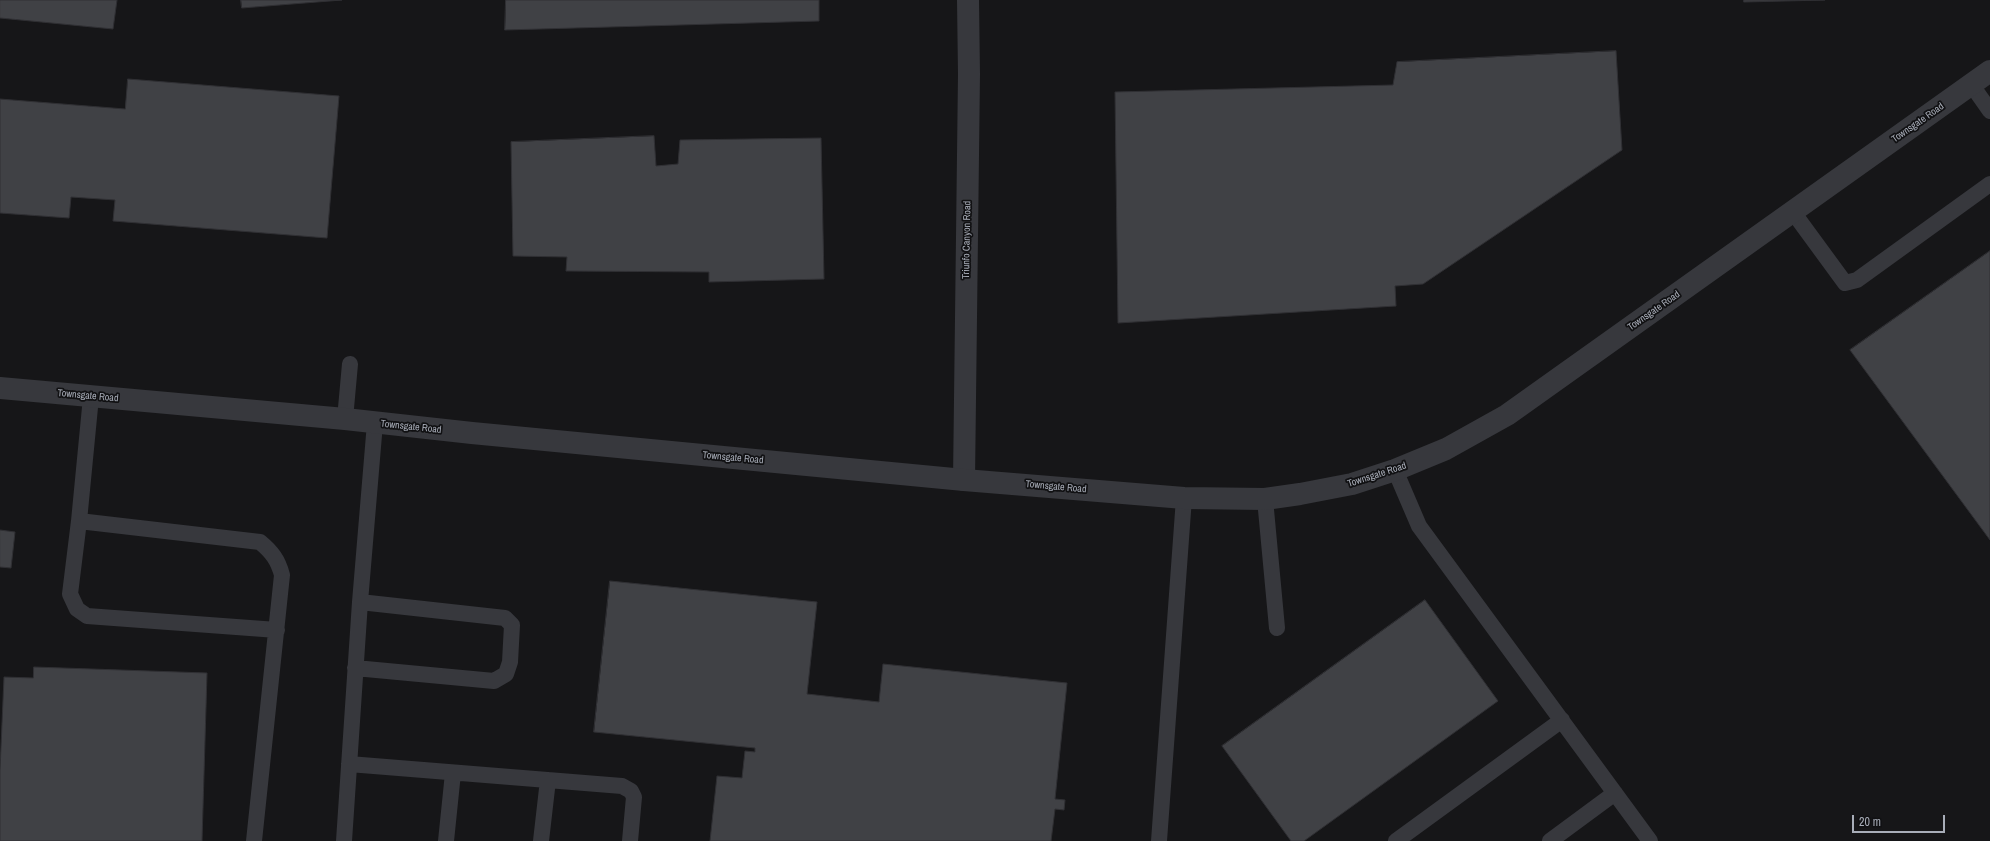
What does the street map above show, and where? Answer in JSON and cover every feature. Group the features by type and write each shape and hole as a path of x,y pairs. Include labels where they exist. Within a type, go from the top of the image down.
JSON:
{"street":[{"name":"Triunfo Canyon Road","path":"964,480 969,74 968,0"},
{"name":"Townsgate Road","path":"0,388 345,419 964,480 1184,498 1265,499 1300,494 1352,484 1395,470 1446,449 1507,415 1990,71"}],"lane":[{"path":"1972,84 1990,111"},
{"path":"1793,212 1845,283 1857,280 1990,184"},
{"path":"345,419 350,364"},
{"path":"92,397 70,594 77,609 87,616 276,630"},
{"path":"344,841 360,602 376,423"},
{"path":"1395,470 1419,526 1650,841"},
{"path":"1159,841 1184,498"},
{"path":"1265,499 1277,628"},
{"path":"79,521 260,542 271,551 279,562 282,575 254,841"},
{"path":"356,668 494,681 506,674 510,662 512,626 505,618 360,602"},
{"path":"1396,841 1562,720"},
{"path":"349,764 622,786 630,790 634,797 630,841"},
{"path":"446,841 453,772"},
{"path":"541,841 548,780"},
{"path":"1550,841 1615,792"}],"building":[{"path":"0,0 117,0 113,29 0,18"},
{"path":"241,0 342,0 242,8"},
{"path":"506,0 819,0 819,21 505,30"},
{"path":"1744,0 1825,0 1744,2"},
{"path":"1616,51 1622,150 1423,284 1395,286 1396,306 1118,323 1115,92 1393,85 1397,62"},
{"path":"128,79 339,96 327,238 113,221 115,200 71,197 69,218 0,213 0,99 125,109"},
{"path":"654,136 656,166 678,164 680,140 821,138 824,279 709,282 709,272 566,271 567,257 513,256 511,142"},
{"path":"1990,251 1990,540 1850,350"},
{"path":"0,530 15,532 11,568 0,567"},
{"path":"610,581 817,602 807,694 879,702 883,664 1067,683 1055,799 1065,800 1064,810 1055,809 1051,841 710,841 717,776 742,778 745,751 755,752 755,748 594,732"},
{"path":"1425,600 1498,701 1304,841 1291,841 1222,746"},
{"path":"34,667 207,673 202,841 0,841 0,770 4,677 33,678"}]}
